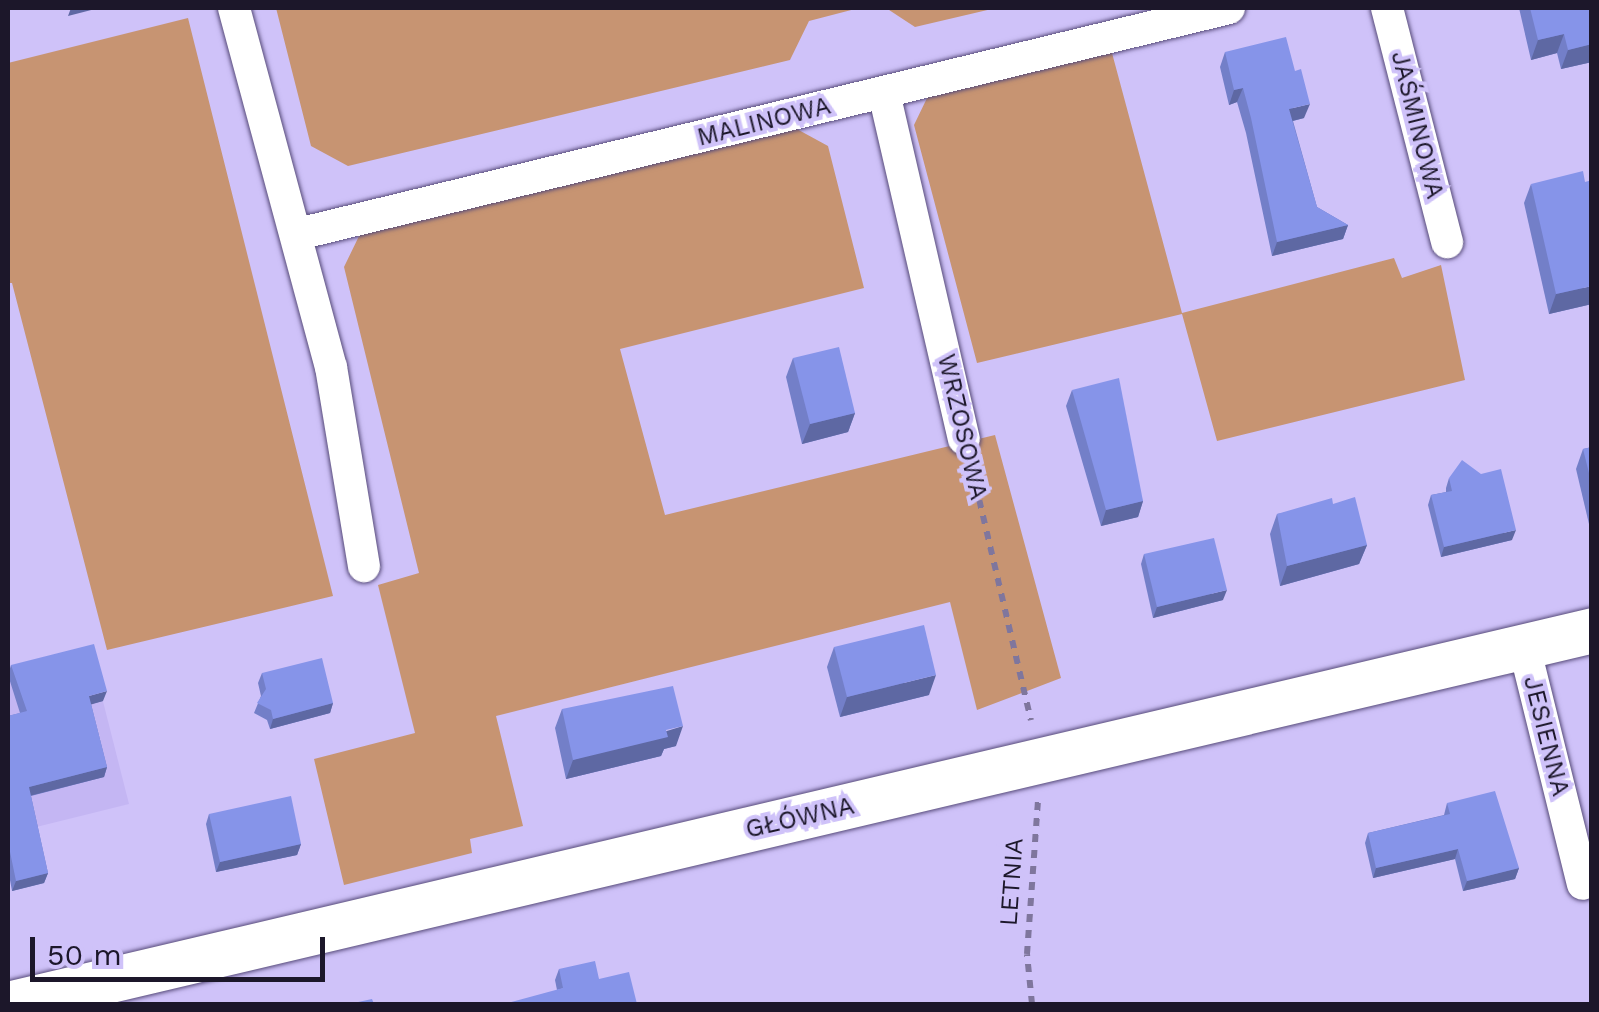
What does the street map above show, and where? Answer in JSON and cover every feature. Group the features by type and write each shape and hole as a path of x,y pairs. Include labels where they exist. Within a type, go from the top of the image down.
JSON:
{"street":[{"path":"234,8 331,367 364,566"},
{"name":"MALINOWA","path":"298,234 1229,8"},
{"name":"JAŚMINOWA","path":"1387,8 1447,242"},
{"name":"WRZOSOWA","path":"884,93 964,439"},
{"name":"GŁÓWNA","path":"8,1004 1592,630"},
{"name":"JESIENNA","path":"1524,646 1583,884"}],"path":[{"name":"WRZOSOWA","path":"964,439 1040,761"},
{"name":"LETNIA","path":"1032,1004 1027,954 1040,761"}],"shaded area":[{"path":"276,8 859,8 809,21 790,60 348,166 311,146"},
{"path":"886,8 996,8 915,27"},
{"path":"188,18 333,596 107,650 12,283 8,283 8,63"},
{"path":"1112,53 1182,313 1394,258 1402,278 1441,265 1465,380 1217,441 1182,314 977,363 914,125 928,96"},
{"path":"795,128 828,146 864,288 620,349 665,515 995,435 1061,678 977,710 950,602 496,716 523,826 470,839 472,853 344,885 314,759 415,733 378,585 419,573 344,267 360,234"},
{"path":"91,654 129,804 8,834 8,675"}],"building":[{"path":"1530,8 1592,8 1592,44 1568,50 1564,34 1538,40"},
{"path":"1286,37 1295,71 1301,69 1310,104 1289,109 1317,207 1348,225 1277,242 1243,88 1234,90 1225,52"},
{"path":"1583,171 1585,182 1592,180 1592,286 1556,294 1531,184"},
{"path":"839,347 855,413 810,424 793,358"},
{"path":"1119,378 1143,501 1106,510 1072,390"},
{"path":"1592,447 1592,485 1583,449"},
{"path":"1462,460 1481,474 1501,469 1516,530 1444,547 1431,495 1452,491 1449,478"},
{"path":"1355,497 1367,545 1287,566 1277,514 1332,498 1333,504"},
{"path":"1214,538 1227,590 1157,607 1144,554"},
{"path":"924,625 936,675 847,697 834,647"},
{"path":"94,644 107,691 89,696 107,767 29,787 48,873 16,881 8,842 8,716 27,711 11,665"},
{"path":"322,658 333,703 273,719 271,710 257,703 266,689 262,673"},
{"path":"673,686 683,726 666,730 668,737 573,760 562,709"},
{"path":"1495,791 1519,868 1467,881 1458,849 1376,868 1368,833 1450,814 1447,803"},
{"path":"291,796 301,844 220,862 209,814"},
{"path":"595,961 599,979 629,972 637,1004 504,1004 563,988 559,969"}]}
